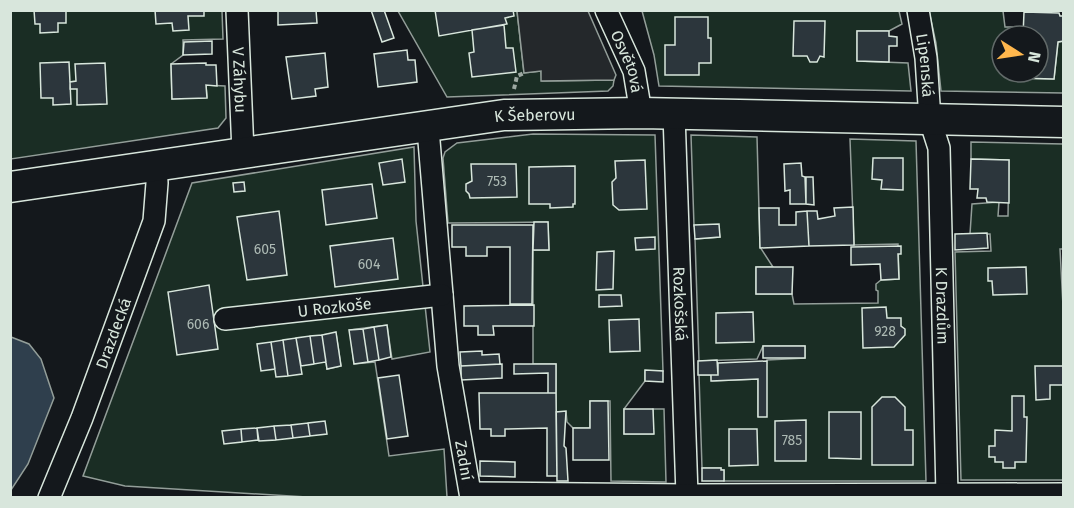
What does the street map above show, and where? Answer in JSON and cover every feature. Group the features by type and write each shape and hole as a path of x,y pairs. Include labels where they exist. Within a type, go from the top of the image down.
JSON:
{"street":[{"name":"V Záhybu","path":"237,10 243,152"},
{"name":"Osvětová","path":"606,10 634,71 641,113"},
{"name":"Lipenská","path":"918,10 926,58 930,120"},
{"name":"K Šeberovu","path":"10,187 504,114 641,113 1064,122"},
{"name":"Rozkošská","path":"674,114 687,495"},
{"name":"K Drazdům","path":"930,120 939,148 946,494"},
{"name":"Zadní","path":"425,125 429,141 448,366 472,495 1064,494"},
{"name":"Drazdecká","path":"49,498 82,418 154,221 156,165"},
{"name":"U Rozkoše","path":"225,319 442,295"}],"path":[{"path":"512,95 517,76 524,73"}],"green space":[{"path":"11,11 222,11 223,39 183,40 183,55 171,64 172,99 207,97 206,85 225,86 226,118 218,128 11,159"},
{"path":"398,11 517,11 524,73 541,71 542,81 614,80 613,86 608,91 447,97"},
{"path":"642,11 899,11 902,24 889,31 857,31 857,61 908,63 911,91 659,86 654,55"},
{"path":"929,11 1003,11 1005,24 990,24 990,84 1050,84 1050,79 1054,79 1058,42 1063,41 1063,93 941,91 936,43"},
{"path":"533,134 655,135 663,371 645,371 645,381 624,409 624,434 653,434 653,409 664,409 666,482 611,481 610,401 590,401 590,428 573,428 567,422 566,412 556,412 556,364 533,364 533,250 549,250 548,222 448,223 443,158 445,152 457,143"},
{"path":"691,135 757,137 760,247 773,267 756,267 756,294 792,294 794,304 878,303 876,284 881,280 899,279 898,244 854,245 850,139 916,141 926,481 724,481 724,470 721,468 702,468 699,375 711,375 712,381 758,379 758,417 767,360 805,358 805,346 763,346 757,359 699,361 695,239 720,237 718,225 694,226"},
{"path":"971,142 1063,144 1064,249 1060,249 1063,306 1063,480 961,480 955,252 991,251 990,234 970,234 972,204 999,202 998,216 1008,216 1009,160 971,159"},
{"path":"414,147 416,221 430,352 392,359 387,325 350,330 354,364 375,362 389,456 444,449 447,497 307,497 125,486 83,476 192,183","holes":["336,333 341,366 327,369 322,335"]}],"shaded area":[{"path":"517,11 588,11 616,75 614,80 541,81 541,71 524,73"}],"water":[{"path":"11,337 29,344 41,359 54,398 28,464 11,490"}],"building":[{"path":"34,10 66,10 66,23 58,23 58,32 40,33 40,24 35,24"},
{"path":"155,10 204,10 204,16 188,16 189,30 173,31 172,23 156,24"},
{"path":"278,10 316,10 317,23 278,25"},
{"path":"371,10 384,10 394,38 382,42"},
{"path":"435,10 513,10 514,16 505,18 507,24 439,36"},
{"path":"1024,12 1059,13 1060,16 1064,16 1064,41 1058,42 1054,79 1050,79 1050,24 1024,24"},
{"path":"675,17 708,17 711,63 699,63 699,75 665,75 665,45 675,45"},
{"path":"794,21 825,21 824,57 820,56 817,62 810,62 807,56 793,56"},
{"path":"504,25 506,48 513,48 516,72 472,77 469,53 474,52 472,30"},
{"path":"857,31 889,31 889,36 897,37 897,46 889,46 889,62 857,61"},
{"path":"212,41 212,54 183,55 184,42"},
{"path":"407,50 408,60 415,60 417,82 378,87 374,54"},
{"path":"325,53 328,87 315,89 316,96 292,99 286,57"},
{"path":"69,62 71,104 53,105 53,98 41,98 40,63"},
{"path":"105,63 107,104 77,105 77,89 70,89 70,82 76,81 75,64"},
{"path":"206,63 206,65 216,65 217,86 206,85 207,98 172,99 171,64"},
{"path":"873,158 903,158 903,190 881,189 882,180 872,179"},
{"path":"402,159 405,182 383,185 379,163"},
{"path":"971,159 1009,160 1009,203 987,202 986,198 977,198 978,189 970,189"},
{"path":"645,160 647,209 619,210 613,205 612,182 616,178 615,161"},
{"path":"801,163 802,176 805,177 806,204 790,204 790,190 785,191 784,164"},
{"path":"471,164 516,164 517,197 470,198 466,191 466,184 472,181"},
{"path":"575,166 575,204 573,207 550,208 550,204 529,204 529,167"},
{"path":"806,177 813,177 814,205 806,204"},
{"path":"244,182 245,191 234,192 233,183"},
{"path":"372,184 377,218 326,225 322,190"},
{"path":"853,207 854,245 809,246 807,211 817,211 818,219 835,216 834,208"},
{"path":"759,208 779,208 779,225 796,225 796,212 807,211 809,246 760,248"},
{"path":"279,211 287,275 247,280 237,217"},
{"path":"534,222 548,222 549,250 533,250"},
{"path":"719,224 720,237 695,239 694,225"},
{"path":"452,225 533,225 532,304 510,304 510,247 487,247 487,256 466,256 466,247 452,247"},
{"path":"987,233 988,248 955,250 955,234"},
{"path":"655,237 655,249 636,250 635,238"},
{"path":"393,238 398,279 335,287 330,246"},
{"path":"901,246 901,254 898,254 899,279 881,280 880,264 851,265 851,247"},
{"path":"614,251 613,289 596,290 597,252"},
{"path":"756,267 793,267 792,294 756,294"},
{"path":"1026,267 1027,294 993,295 992,281 988,281 988,268"},
{"path":"209,285 218,349 177,355 168,292"},
{"path":"599,295 621,295 622,306 599,307"},
{"path":"534,305 534,326 493,326 494,335 478,335 478,326 464,326 464,306"},
{"path":"886,307 887,318 901,318 901,326 905,329 905,335 894,347 863,348 862,308"},
{"path":"753,312 754,342 716,343 716,313"},
{"path":"639,319 640,351 610,352 609,320"},
{"path":"387,325 391,357 379,360 374,327"},
{"path":"374,327 379,360 368,362 363,329"},
{"path":"363,329 368,362 354,364 349,330"},
{"path":"336,332 341,366 327,369 322,335"},
{"path":"322,335 326,362 314,364 310,336"},
{"path":"310,336 314,364 301,366 296,338"},
{"path":"296,338 302,374 288,376 283,340"},
{"path":"283,340 288,376 276,377 271,342"},
{"path":"271,342 275,369 261,371 257,344"},
{"path":"763,346 805,346 805,358 763,358"},
{"path":"482,351 482,355 499,354 500,364 461,366 460,352"},
{"path":"717,360 718,375 698,375 698,361"},
{"path":"767,361 767,417 758,417 758,379 711,381 711,375 718,375 718,363"},
{"path":"502,364 502,378 461,380 461,366"},
{"path":"514,364 556,364 556,393 548,393 548,373 514,374"},
{"path":"1035,366 1064,366 1064,385 1050,385 1050,399 1036,400"},
{"path":"645,370 663,371 663,382 645,381"},
{"path":"399,375 408,436 387,439 378,378"},
{"path":"479,393 556,393 557,476 547,476 547,428 505,429 505,436 491,436 491,429 480,429"},
{"path":"1012,396 1024,396 1024,417 1027,417 1026,462 1015,462 1015,468 1003,468 1003,462 995,462 995,457 989,457 989,446 995,446 995,430 1012,431"},
{"path":"882,397 895,397 905,407 905,430 913,430 913,465 872,465 872,407"},
{"path":"590,401 608,401 609,460 573,460 573,428 590,428"},
{"path":"624,409 653,409 654,434 624,434"},
{"path":"566,411 564,446 568,481 557,481 556,412"},
{"path":"829,412 861,412 861,459 829,458"},
{"path":"806,420 806,461 775,461 775,421"},
{"path":"325,421 327,434 310,436 308,423"},
{"path":"308,423 310,436 293,438 291,425"},
{"path":"291,425 293,438 276,440 274,426"},
{"path":"274,426 276,440 259,441 257,428"},
{"path":"257,428 258,440 242,442 241,429"},
{"path":"241,429 242,442 224,444 222,431"},
{"path":"729,429 757,429 758,465 729,466"},
{"path":"480,461 515,462 515,477 480,476"},
{"path":"702,468 721,468 724,470 724,481 702,481"}]}
